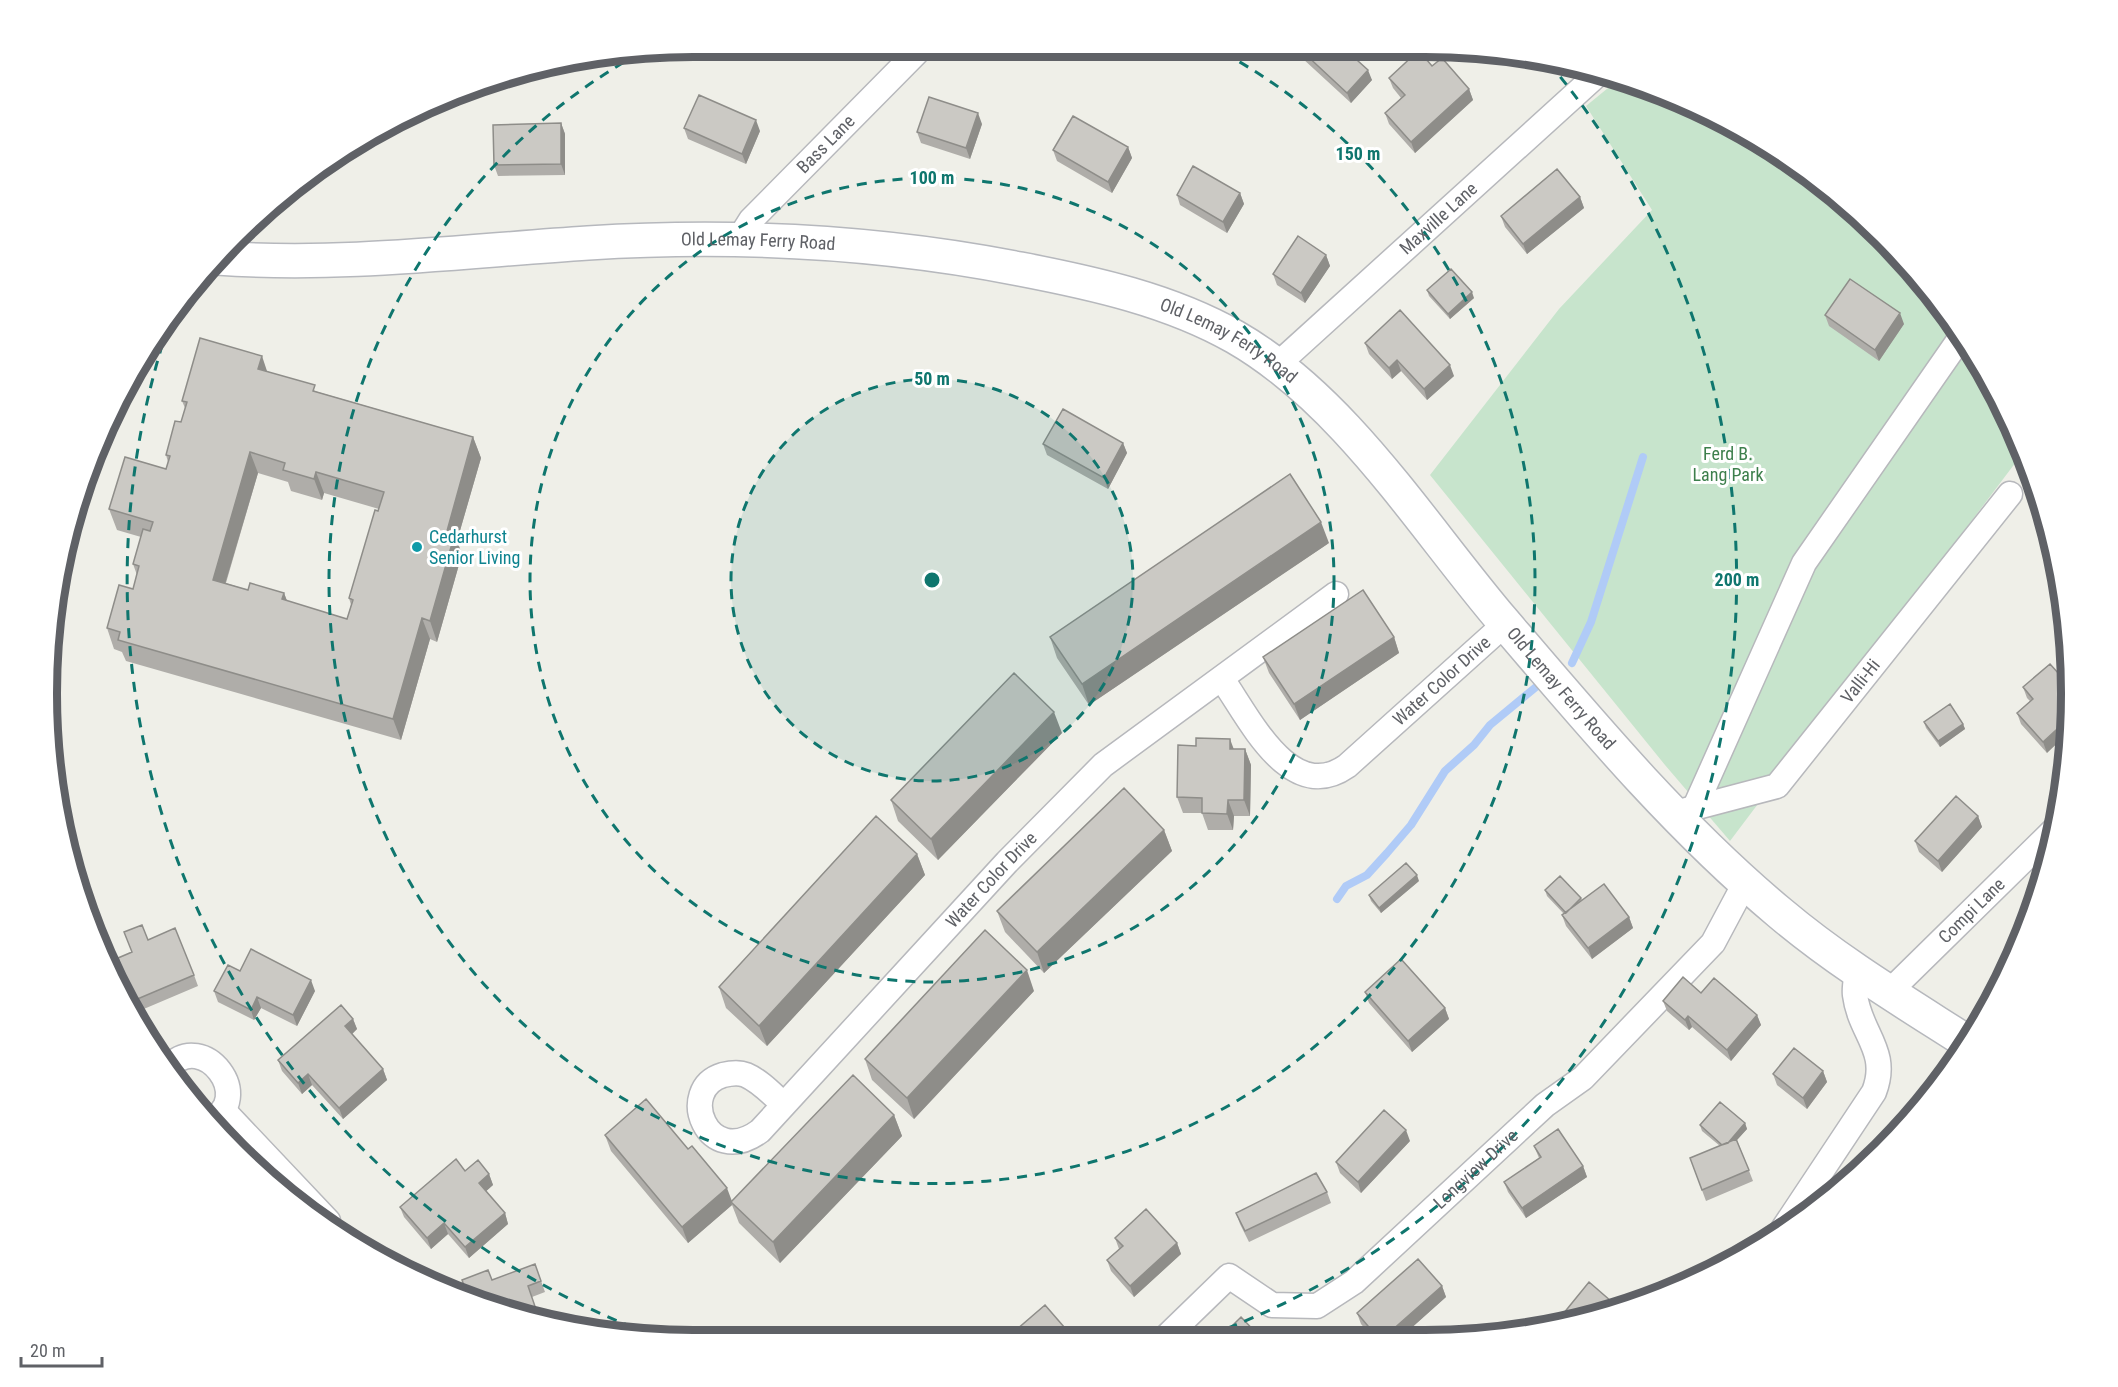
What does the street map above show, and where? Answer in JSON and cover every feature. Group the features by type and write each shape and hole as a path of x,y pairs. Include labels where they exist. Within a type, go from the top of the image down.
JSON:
{"main road":[{"name":"Old Lemay Ferry Road","path":"229,258 361,260 590,243 739,239 882,247 989,263 1136,296 1183,313 1232,335 1277,365 1327,410 1363,448 1505,624 1632,770 1685,810 1745,883 1857,972 1960,1037"}],"street":[{"name":"Bass Lane","path":"739,239 751,220 912,57"},
{"name":"Maxville Lane","path":"1277,365 1591,80"},
{"path":"1685,810 1804,563 1956,344"},
{"name":"Valli-Hi","path":"1685,810 1777,786 2010,494"},
{"name":"Water Color Drive","path":"783,1104 1007,862 1093,774 1124,748 1336,594"},
{"name":"Water Color Drive","path":"1222,679 1278,758 1294,771 1322,777 1336,774 1347,766 1505,624"},
{"name":"Compi Lane","path":"1889,992 2043,840"},
{"name":"Longview Drive","path":"1173,1330 1229,1276 1272,1305 1317,1306 1354,1282 1545,1105 1583,1078 1713,943 1745,883"},
{"path":"1796,1210 1874,1092 1880,1076 1879,1058 1855,994 1857,972"},
{"path":"176,1063 184,1058 198,1057 211,1062 221,1071 227,1083 228,1097 217,1115"},
{"path":"227,1126 287,1183"}],"green space":[{"name":"Ferd B. Lang Park","path":"1611,86 1668,105 1743,142 1778,164 1844,215 1875,243 1903,274 1954,340 1976,375 2017,461 1730,841 1665,765 1430,475 1559,309 1652,210 1586,106"}],"building":[{"path":"1308,57 1354,57 1368,70 1347,93"},
{"path":"1412,57 1424,57 1432,66 1442,58 1469,89 1411,142 1385,113 1405,95 1389,78"},
{"path":"699,95 756,120 742,154 684,128"},
{"path":"929,97 978,113 966,148 917,132"},
{"path":"1073,116 1128,147 1108,182 1053,150"},
{"path":"561,123 561,164 494,165 493,125"},
{"path":"1193,166 1240,193 1223,222 1177,195"},
{"path":"1557,169 1580,197 1523,244 1501,216"},
{"path":"1298,236 1326,255 1301,293 1273,274"},
{"path":"1451,269 1472,292 1448,314 1427,290"},
{"path":"1850,279 1900,313 1875,350 1825,315"},
{"path":"1400,310 1450,365 1424,389 1397,360 1389,368 1365,343"},
{"name":"Cedarhurst Senior Living","path":"200,338 262,356 258,369 315,385 313,391 473,437 447,531 455,533 430,621 422,618 393,719 118,640 120,632 107,628 119,585 133,589 139,566 133,564 143,529 150,531 153,522 109,509 125,457 166,469 170,456 166,455 175,421 181,422 187,402 182,401","holes":["250,452 285,463 283,470 314,479 316,472 384,492 378,511 375,510 349,598 353,600 347,619 282,599 284,593 250,583 248,590 213,580"]},
{"path":"1063,409 1123,443 1104,478 1043,444"},
{"path":"1290,474 1321,522 1082,684 1050,637"},
{"path":"1363,590 1394,637 1294,704 1263,657"},
{"path":"2050,664 2059,674 2060,673 2060,726 2043,742 2017,713 2033,699 2023,687"},
{"path":"1014,673 1054,712 931,839 891,800"},
{"path":"1950,704 1963,724 1938,741 1924,722"},
{"path":"1196,738 1230,739 1230,749 1245,749 1244,800 1228,800 1227,814 1202,813 1202,798 1177,797 1178,745 1196,746"},
{"path":"1124,788 1164,830 1037,952 997,911"},
{"path":"1956,796 1978,816 1938,861 1915,841"},
{"path":"876,816 917,854 759,1026 719,987"},
{"path":"1406,863 1417,875 1379,908 1369,895"},
{"path":"1560,876 1581,898 1566,913 1545,890"},
{"path":"1604,884 1629,917 1588,948 1562,915"},
{"path":"142,925 148,940 175,928 194,975 136,1000 118,958 132,952 124,932"},
{"path":"985,930 1027,970 907,1098 865,1059"},
{"path":"251,949 311,980 293,1015 257,997 251,1010 214,991 228,965 240,971"},
{"path":"1401,959 1445,1008 1408,1041 1365,992"},
{"path":"1683,977 1701,993 1714,978 1757,1015 1727,1050 1688,1016 1685,1020 1663,1001"},
{"path":"341,1005 353,1019 345,1026 383,1069 339,1108 308,1074 298,1083 278,1060"},
{"path":"1794,1048 1823,1071 1803,1098 1773,1074"},
{"path":"853,1075 894,1115 773,1242 731,1202"},
{"path":"646,1099 688,1149 692,1146 727,1188 682,1227 605,1135"},
{"path":"1720,1102 1745,1123 1728,1143 1722,1145 1700,1125"},
{"path":"1384,1110 1406,1130 1358,1182 1336,1162"},
{"path":"1558,1129 1583,1166 1522,1208 1504,1182 1541,1157 1534,1146"},
{"path":"1736,1139 1749,1170 1702,1190 1690,1158"},
{"path":"456,1159 465,1171 478,1160 489,1174 479,1183 505,1213 465,1247 444,1223 427,1238 400,1207"},
{"path":"1316,1173 1327,1192 1245,1231 1236,1213"},
{"path":"1146,1209 1177,1243 1130,1286 1107,1260 1123,1246 1115,1238"},
{"path":"1418,1259 1442,1286 1392,1330 1371,1330 1357,1313"},
{"path":"535,1264 541,1281 528,1286 536,1310 465,1287 462,1280 488,1270 492,1280"},
{"path":"1589,1282 1611,1301 1589,1308 1563,1315"},
{"path":"1045,1305 1067,1330 1016,1330"},
{"path":"1241,1317 1253,1330 1228,1330"}],"waterway":[{"path":"1572,663 1591,622 1643,457"},
{"path":"1337,899 1346,886 1367,875 1411,825 1445,771 1474,745 1490,725 1536,687"}],"place":[{"name":"Cedarhurst Senior Living","path":"417,547"}]}
